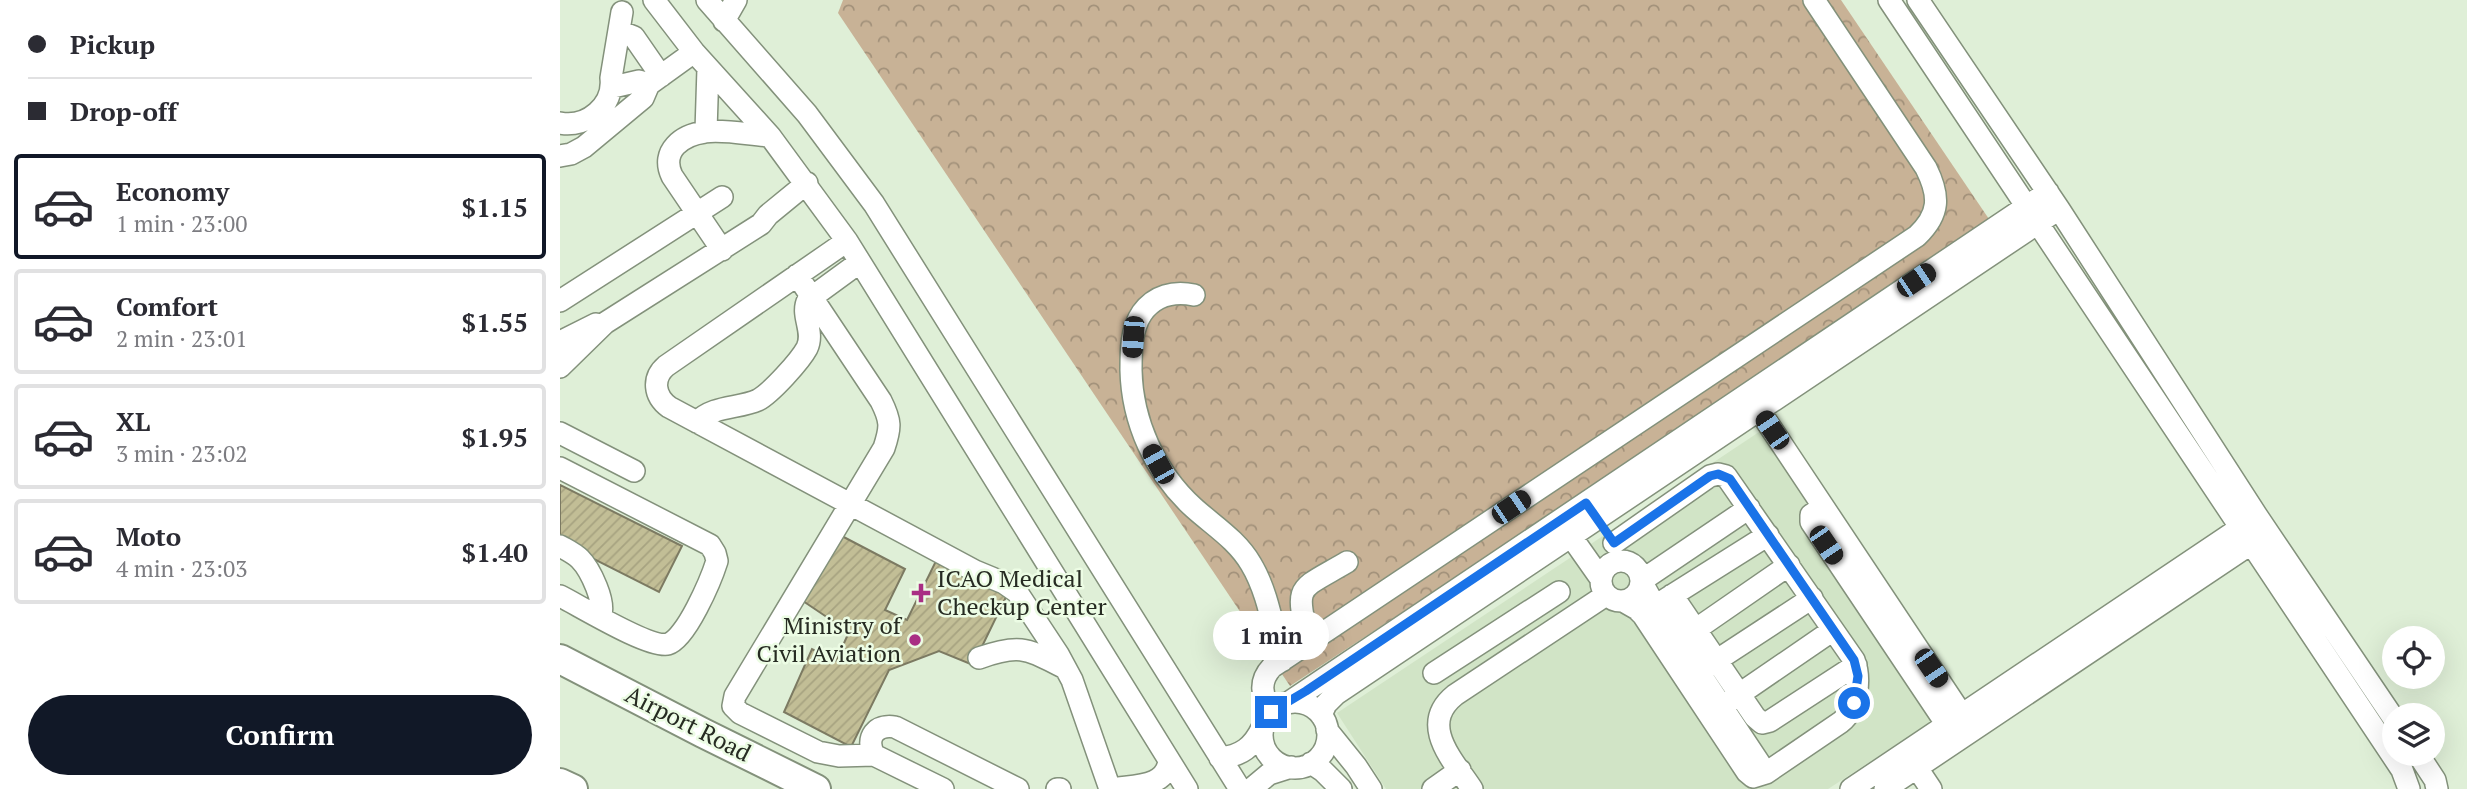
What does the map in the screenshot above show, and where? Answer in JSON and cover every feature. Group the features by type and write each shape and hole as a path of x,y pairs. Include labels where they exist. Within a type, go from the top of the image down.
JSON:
{"main road":[{"name":"Airport Road","path":"560,659 816,789"},
{"path":"560,783 573,789"}],"street":[{"path":"654,0 701,60 771,136 847,241 1187,789"},
{"path":"707,0 815,124 874,204 1240,789"},
{"path":"724,21 726,13 736,0"},
{"path":"1274,714 1262,692 1262,683 1266,674 1282,661 1905,244 1928,225 1937,198 1926,168 1814,0"},
{"path":"1889,0 2032,215 2254,530 2382,703"},
{"path":"1919,0 2054,200 2402,770 2409,789"},
{"path":"560,156 578,151 613,87 611,78 620,21 634,37 655,80"},
{"path":"613,87 655,80 701,60"},
{"path":"701,60 706,131"},
{"path":"560,123 592,128 646,95 655,80"},
{"path":"722,250 669,170 668,158 678,142 706,131 771,136"},
{"path":"560,368 605,323 722,250 761,224 768,215 812,190"},
{"path":"560,301 722,197"},
{"path":"1220,758 1246,750 1274,714 1592,511 2054,200"},
{"path":"847,241 662,370 656,382 659,397 669,407 975,571 1011,586 1067,669 1111,789 1156,782 1166,774 1169,760"},
{"path":"697,422 709,412 757,400 771,390 808,346 810,331 806,304 860,262"},
{"path":"797,275 881,401 888,415 890,430 884,448 733,701 740,713 807,748 839,756 874,755 943,789"},
{"path":"1194,295 1176,293 1158,298 1139,318 1133,337 1132,355 1132,387 1138,416 1150,449 1168,478 1191,505 1231,539 1250,562 1262,590 1282,661"},
{"path":"560,342 591,325 605,323"},
{"path":"1753,402 1960,723"},
{"path":"560,433 639,463 620,499"},
{"path":"560,468 710,545 717,561 686,628 675,641 658,645 560,596"},
{"path":"1592,511 1627,562 1637,569 1641,581 1695,629 1749,775 1760,780 1846,718 1854,703 1858,676 1856,665 1730,479 1722,474 1714,475 1614,543"},
{"path":"1610,592 1629,600 1638,592 1641,581 1749,508"},
{"path":"1566,528 1610,592 1637,609 1723,705 1766,723 1856,665"},
{"path":"1251,789 1269,774 1301,765 1324,749 1326,704 1336,694 1566,528"},
{"path":"1885,789 1911,760 1960,723 2254,530"},
{"path":"1664,601 1768,535"},
{"path":"560,546 580,559 589,573 603,603 600,617"},
{"path":"1309,643 1300,607 1300,595 1307,586 1347,562"},
{"path":"1610,592 1607,566 1613,562 1627,562"},
{"path":"1695,629 1789,565"},
{"path":"560,590 589,573"},
{"path":"1434,673 1559,592"},
{"path":"1472,789 1441,740 1439,721 1449,700 1610,592"},
{"path":"1708,666 1812,598"},
{"path":"1664,601 1708,666"},
{"path":"1538,606 1554,629"},
{"path":"1723,705 1833,630"},
{"path":"979,658 1002,650 1023,649 1067,669"},
{"path":"1463,655 1480,679"},
{"path":"1341,789 1324,771 1272,758 1265,750 1262,739 1274,714 1307,704 1324,723 1371,789"},
{"path":"874,755 870,746 871,737 877,729 895,727 1018,789"},
{"path":"1851,789 1911,760"},
{"path":"1911,760 1931,789"},
{"path":"2426,766 2435,780 2437,789"},
{"path":"1433,789 1460,770"}],"shaded area":[{"path":"1762,430 1945,713 1828,789 1386,789 1337,713"}],"green space":[{"path":"843,0 1841,0 1993,225 1290,686 838,13"}],"building":[{"path":"560,485 682,546 659,592 560,542"},
{"name":"Ministry of Civil Aviation","path":"836,533 905,569 885,610 907,620 936,561 1007,595 973,665 939,651 889,670 851,747 784,712 812,649 836,661 849,632 800,599"}],"place":[{"name":"ICAO Medical Checkup Center","path":"921,593"},
{"name":"Ministry of Civil Aviation","path":"915,640"}],"route":[{"path":"1271,712 1586,503 1614,543 1710,476 1718,474 1730,479 1854,660 1858,676 1854,703"}]}
